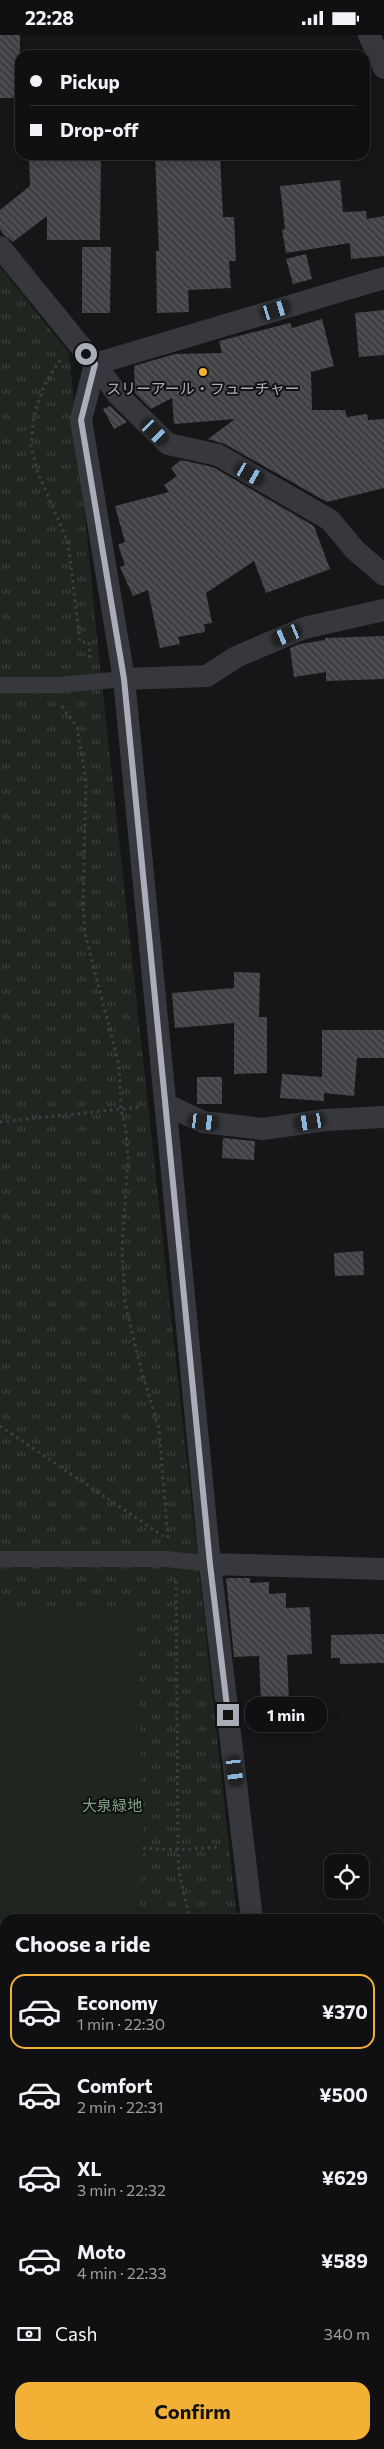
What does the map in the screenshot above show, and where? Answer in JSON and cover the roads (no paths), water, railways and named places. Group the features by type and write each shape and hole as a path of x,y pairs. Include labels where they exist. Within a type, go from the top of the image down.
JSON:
{"street":[{"path":"369,35 384,68"},
{"path":"0,247 118,395 168,444 218,455 330,520 355,550 384,575"},
{"path":"95,364 384,278"},
{"path":"95,364 81,420 124,679 167,1105 210,1564 251,1914"},
{"path":"0,685 59,685 124,679 207,676 236,657 304,628 384,610"},
{"path":"167,1105 204,1122 264,1129 326,1120 384,1117"},
{"path":"0,1559 176,1560 210,1564 384,1569"}],"place":[{"name":"スリーアール・フューチャー","path":"203,372"}],"park label":[{"name":"大泉緑地","path":"112,1806"}]}
